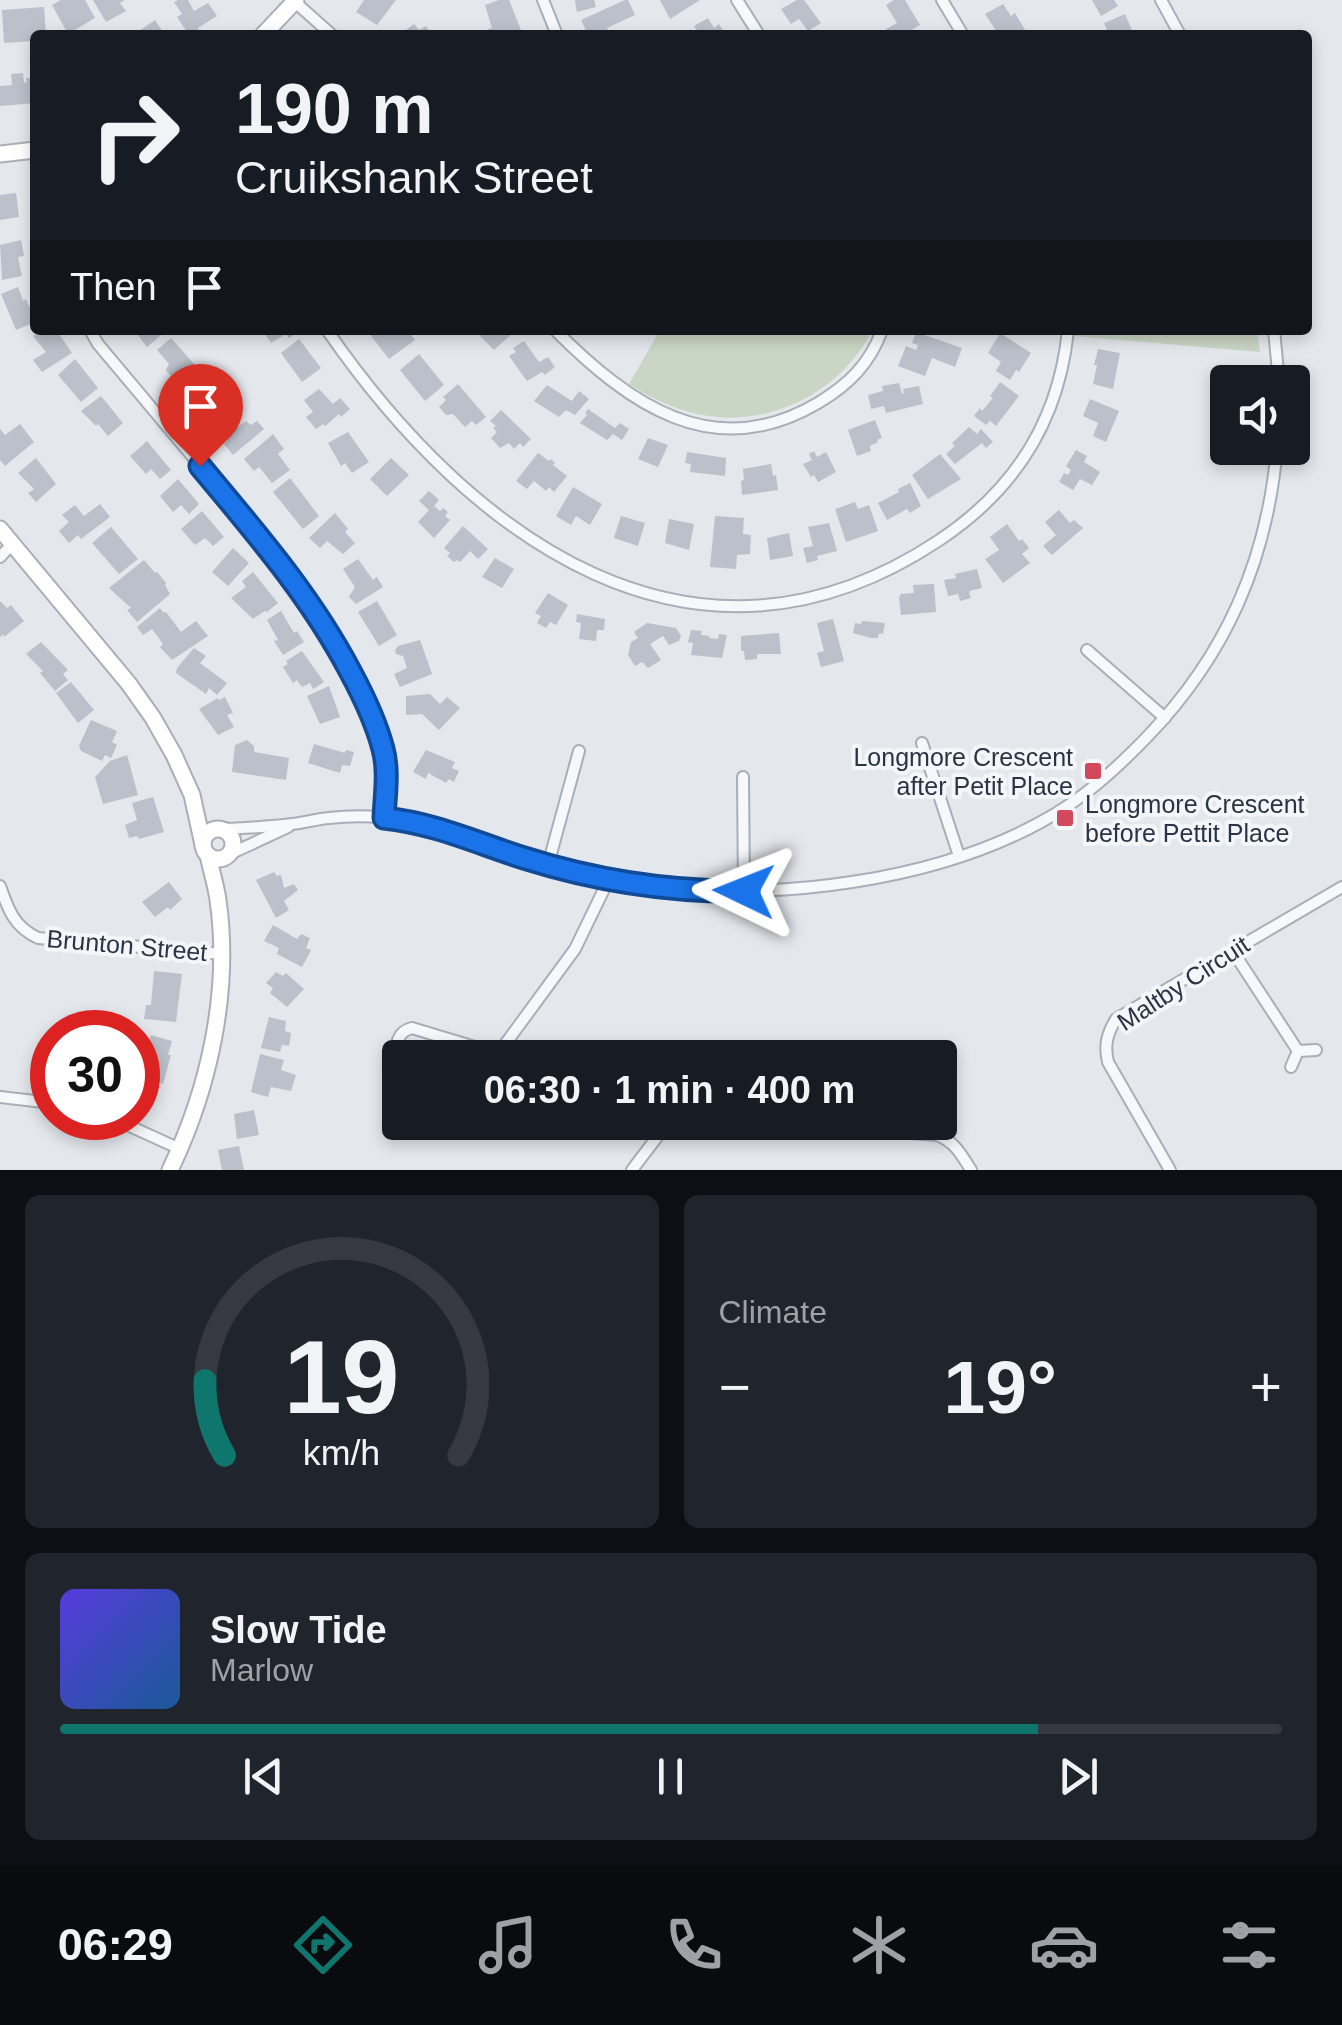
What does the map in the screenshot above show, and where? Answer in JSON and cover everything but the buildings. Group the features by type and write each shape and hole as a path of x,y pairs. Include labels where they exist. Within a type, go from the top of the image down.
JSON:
{"street":[{"path":"543,0 555,30"},
{"path":"737,0 756,30"},
{"path":"942,0 961,30"},
{"path":"1161,0 1177,30"},
{"path":"268,30 296,1 327,30"},
{"path":"0,154 30,151"},
{"path":"93,335 286,569 333,637 359,687 384,750 384,818"},
{"path":"332,335 373,390 440,464 488,508 534,542 576,567 640,592 710,605 756,605 802,600 868,580 911,559 983,507 1018,468 1038,436 1059,383 1067,335"},
{"path":"560,335 621,390 648,407 676,419 736,428 766,424 794,414 838,390 856,375 880,335"},
{"path":"1274,335 1277,365"},
{"path":"206,850 208,832 213,829 350,816 384,818 436,827 548,865 609,879 659,887 744,891 831,885 959,856 1016,834 1070,804 1120,765 1165,718 1208,663 1231,621 1265,528 1276,465"},
{"path":"0,529 129,684 153,718 192,795 218,899 222,954 215,1030 204,1079 170,1170"},
{"path":"0,557 12,544"},
{"path":"1086,650 1165,718"},
{"path":"922,743 959,856"},
{"path":"548,865 579,751"},
{"path":"743,777 744,891"},
{"path":"192,795 233,840 218,899"},
{"path":"206,850 216,859 294,824"},
{"path":"508,1040 575,949 609,879"},
{"name":"Brunton Street","path":"0,886 16,923 38,938 222,954"},
{"name":"Maltby Circuit","path":"1170,1170 1108,1062 1108,1033 1116,1019 1342,887"},
{"path":"1232,950 1298,1051"},
{"path":"398,1040 412,1028 448,1040"},
{"path":"1298,1051 1316,1050"},
{"path":"1290,1066 1298,1051"},
{"path":"0,1097 30,1100"},
{"path":"160,1140 180,1149"},
{"path":"632,1170 655,1140"},
{"path":"948,1140 958,1148 971,1170"}],"green space":[{"path":"657,335 869,335 844,370 825,386 782,409 758,415 734,418 698,414 657,400 629,384"},
{"path":"1061,335 1258,335 1260,352"}],"place":[{"name":"Longmore Crescent after Petit Place","path":"1093,771"},
{"name":"Longmore Crescent before Pettit Place","path":"1065,818"}],"route":[{"path":"200,466 286,569 333,637 359,687 384,750 384,818 436,827 548,865 609,879 659,887 744,891"}]}
